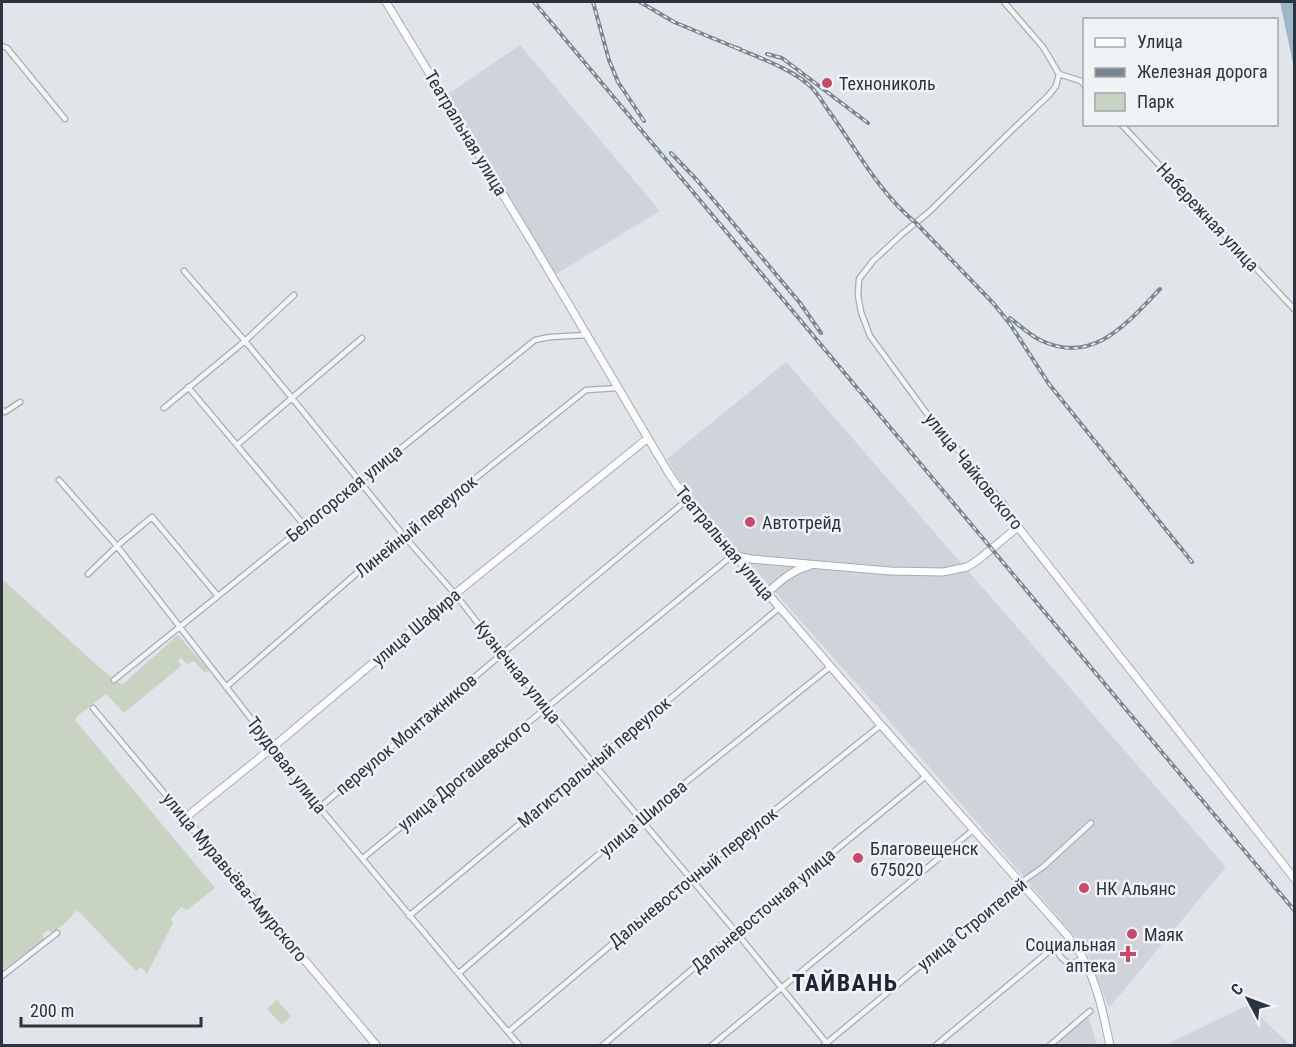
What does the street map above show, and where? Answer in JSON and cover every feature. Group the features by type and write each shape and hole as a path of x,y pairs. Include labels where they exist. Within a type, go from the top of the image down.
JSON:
{"street":[{"name":"Театральная улица","path":"386,2 687,500 766,594 1066,935 1083,958 1092,977 1110,1046"},
{"path":"1004,2 1043,47 1059,74 1083,84"},
{"path":"2,46 7,48 65,119"},
{"name":"улица Чайковского","path":"1059,74 1056,86 1049,96 1011,130 929,212 873,261 859,279 858,295 861,312 870,336 925,411 1004,504 1018,527 1294,878"},
{"name":"Набережная улица","path":"1123,126 1294,309"},
{"name":"Кузнечная улица","path":"184,272 245,341 502,654 736,932 826,1044"},
{"path":"164,408 245,341 294,295"},
{"name":"Белогорская улица","path":"114,680 535,340 587,335"},
{"path":"237,445 362,338"},
{"path":"188,387 304,525"},
{"name":"Линейный переулок","path":"226,687 357,573 586,390 618,388"},
{"path":"2,410 5,412 20,402"},
{"name":"улица Шафира","path":"185,818 455,594 648,438"},
{"name":"Трудовая улица","path":"59,480 117,546 273,747 287,769 520,1046"},
{"name":"переулок Монтажников","path":"320,807 687,500"},
{"path":"88,574 152,517 217,596"},
{"path":"733,555 751,559 890,571 943,572 958,569 978,560 1018,527"},
{"name":"улица Дрогашевского","path":"363,858 733,555"},
{"path":"766,594 790,573 814,564"},
{"name":"Магистральный переулок","path":"409,916 779,608"},
{"name":"улица Шилова","path":"459,973 640,819 830,667"},
{"name":"улица Муравьёва-Амурского","path":"93,708 377,1046"},
{"name":"Дальневосточный переулок","path":"508,1032 690,878 881,725"},
{"name":"Дальневосточная улица","path":"602,1046 926,776"},
{"name":"улица Строителей","path":"826,1044 1042,867 1091,823"},
{"path":"711,1046 973,830"},
{"path":"2,976 57,933"},
{"path":"935,1046 1053,948 1066,963 1072,964 1083,958"},
{"path":"1049,1046 1090,1011"}],"shaded area":[{"path":"520,45 660,211 556,274 447,95"},
{"path":"786,362 1226,867 1109,1008 1086,949 881,711 687,493 667,459"},
{"path":"1248,1005 1290,1045 1165,1045"},
{"path":"1088,1016 1097,1045 1054,1045"}],"green space":[{"path":"2,579 122,685 178,635 209,670 205,673 194,661 187,664 181,658 178,661 181,666 124,713 106,694 76,717 76,721 215,888 187,910 181,907 171,918 173,923 147,974 141,967 136,971 77,910 52,934 48,930 42,934 45,939 2,970"},
{"path":"277,1000 291,1016 282,1025 267,1009"}],"water":[{"path":"1280,2 1294,2 1294,68"}],"railway":[{"path":"534,2 1294,910"},
{"path":"593,2 609,60 618,82 644,121"},
{"path":"640,2 674,22 740,49"},
{"path":"734,47 796,75 814,90 890,198 994,304 1010,324 1049,384 1192,562"},
{"path":"767,54 782,58 868,123"},
{"path":"671,153 696,179 800,303 821,333"},
{"path":"1010,318 1040,340 1059,347 1076,348 1108,337 1122,327 1160,289"}],"place":[{"name":"Технониколь","path":"827,83"},
{"name":"Автотрейд","path":"750,522"},
{"name":"Благовещенск 675020","path":"858,858"},
{"name":"НК Альянс","path":"1084,888"},
{"name":"Маяк","path":"1132,934"},
{"name":"Социальная аптека","path":"1128,954"}],"district":[{"name":"ТАЙВАНЬ","path":"845,983"}]}
